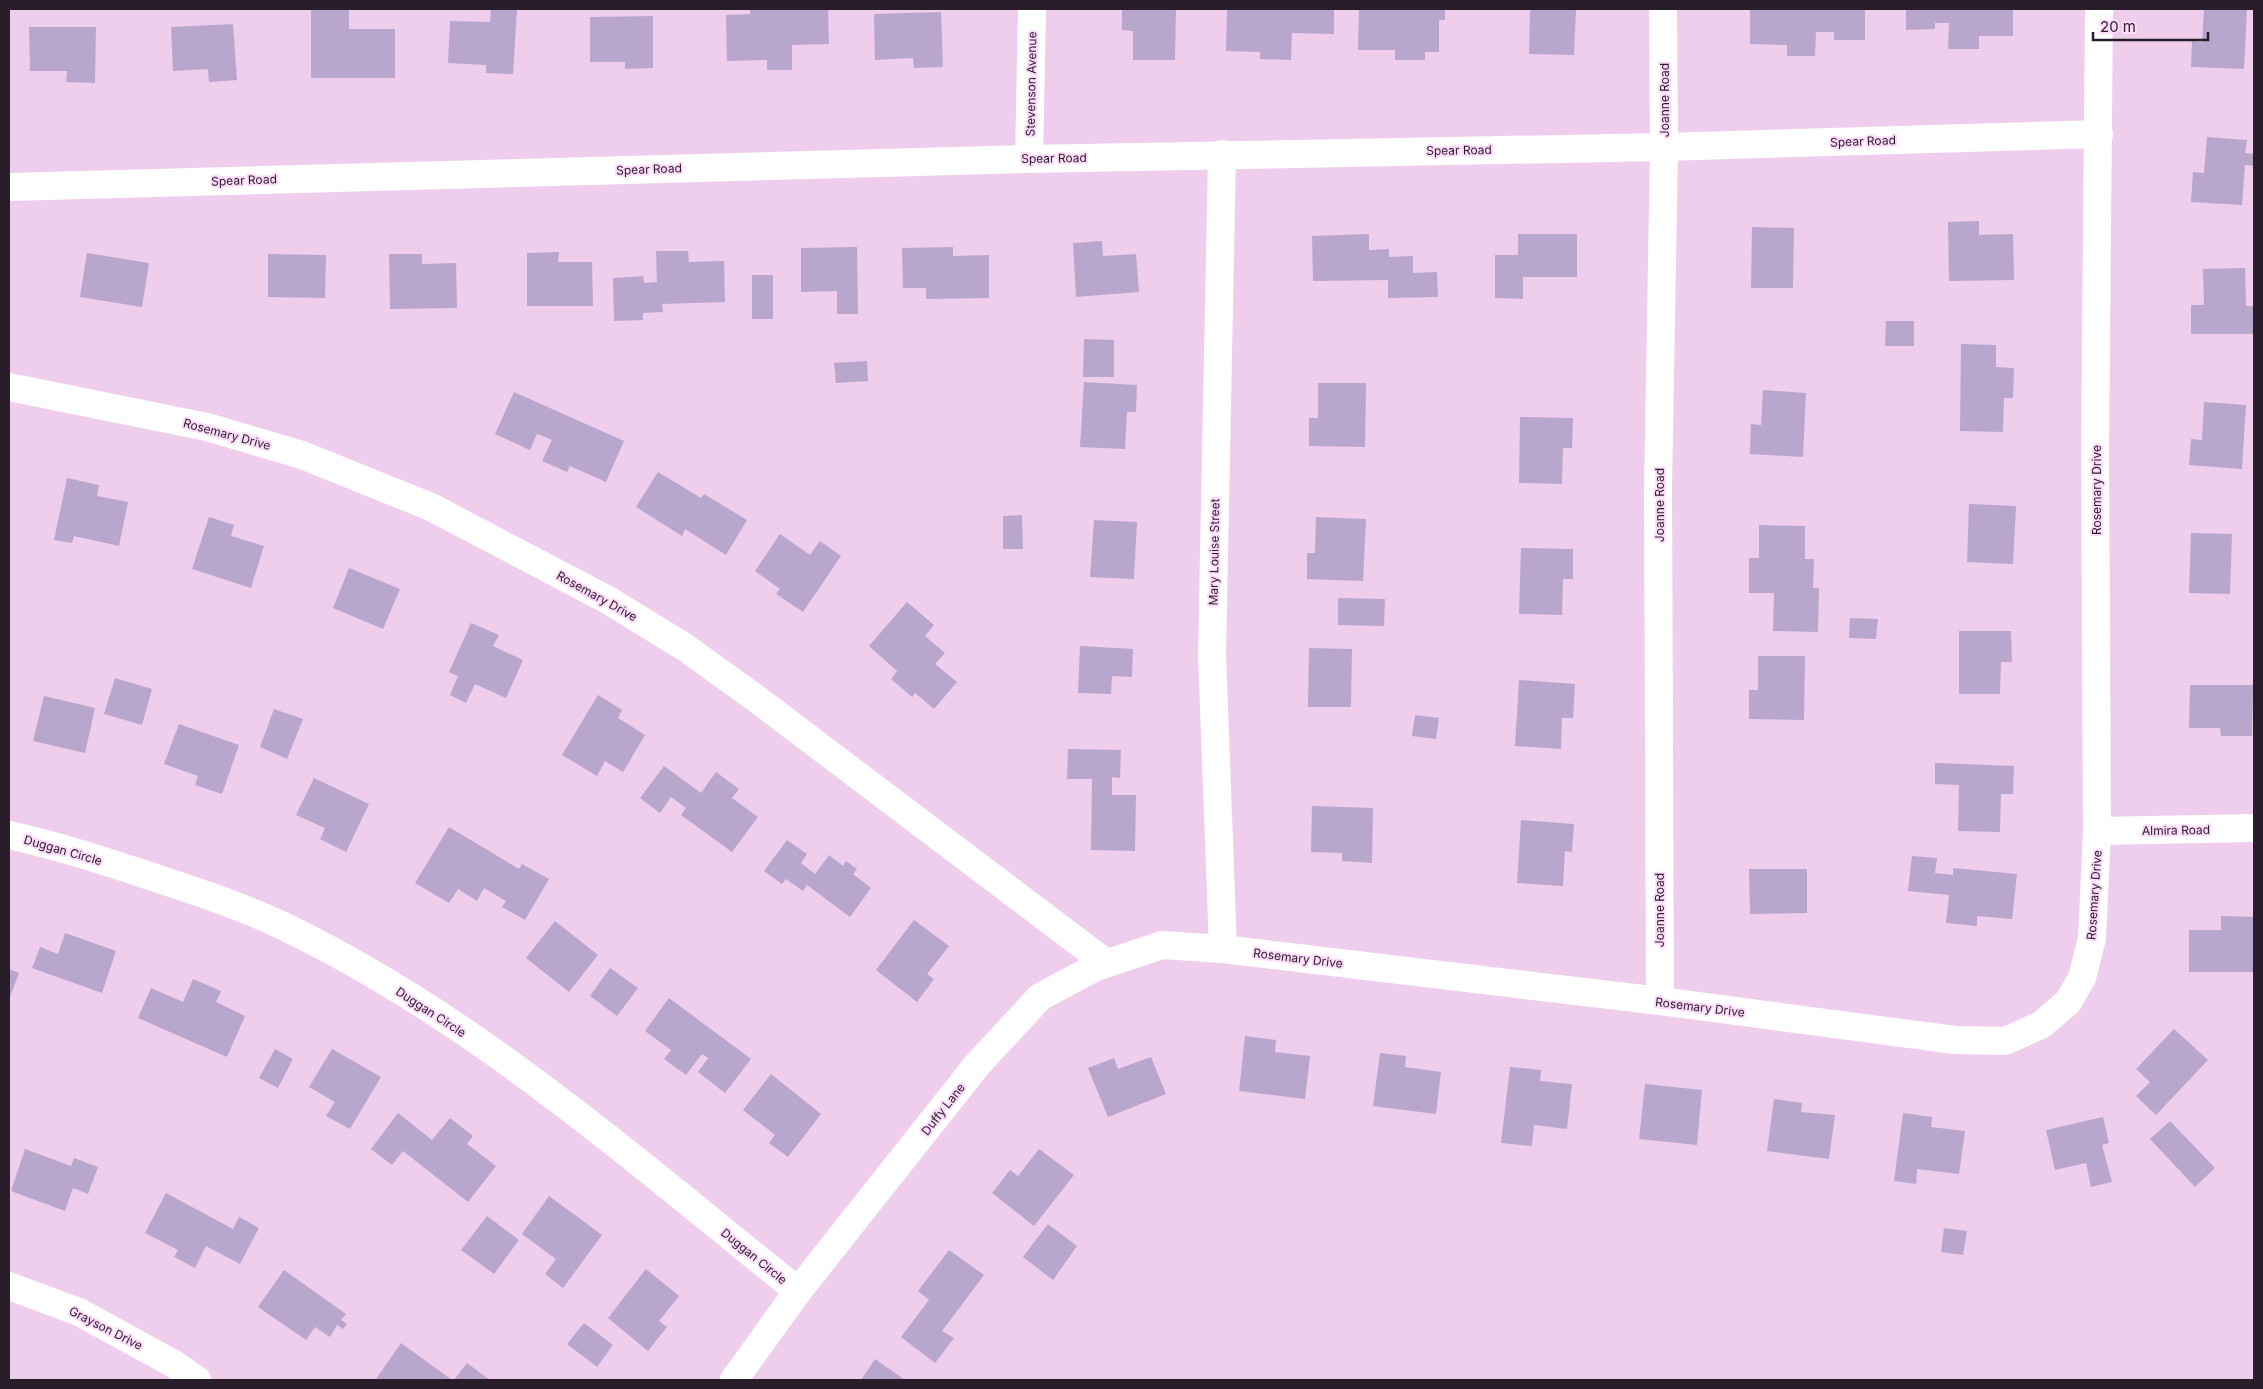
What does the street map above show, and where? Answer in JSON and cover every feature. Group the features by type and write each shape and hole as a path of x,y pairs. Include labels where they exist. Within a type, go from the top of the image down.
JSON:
{"street":[{"name":"Stevenson Avenue","path":"1029,159 1032,9"},
{"name":"Joanne Road","path":"1660,1001 1658,489 1664,147 1663,9"},
{"name":"Rosemary Drive","path":"1223,949 1660,1001 1954,1040 2005,1041 2041,1025 2068,1002 2082,978 2092,938 2098,831 2095,451 2099,9"},
{"name":"Spear Road","path":"9,187 1222,154 1664,147 2099,134"},
{"name":"Mary Louise Street","path":"1222,154 1212,655 1223,949"},
{"name":"Rosemary Drive","path":"9,387 207,426 302,456 431,507 608,600 686,648 758,700 1106,963"},
{"name":"Almira Road","path":"2098,831 2254,828"},
{"name":"Duggan Circle","path":"9,835 100,860 233,904 279,924 356,965 456,1027 548,1093 798,1292"},
{"name":"Duffy Lane","path":"734,1380 798,1292 977,1065 1040,997 1106,963 1162,945 1223,949"},
{"name":"Grayson Drive","path":"9,1286 79,1312 174,1364 198,1380"}],"building":[{"path":"311,9 349,9 349,29 395,29 395,78 311,78"},
{"path":"491,9 517,9 513,74 486,73 486,65 448,63 450,21 490,22"},
{"path":"750,9 828,9 829,44 792,45 792,70 767,70 767,60 727,61 726,15 750,14"},
{"path":"1122,9 1176,9 1175,60 1133,60 1133,31 1122,30"},
{"path":"1227,9 1334,9 1334,34 1292,33 1291,60 1260,59 1260,52 1226,51"},
{"path":"1359,9 1445,9 1445,20 1439,20 1439,52 1425,52 1425,60 1395,60 1395,50 1358,50"},
{"path":"1530,9 1576,9 1574,55 1529,54"},
{"path":"1750,9 1865,9 1865,40 1834,40 1834,32 1816,32 1815,56 1787,56 1787,45 1750,44"},
{"path":"1906,9 2013,9 2013,36 1979,36 1979,49 1948,49 1949,23 1935,23 1935,29 1906,30"},
{"path":"2204,9 2247,9 2244,69 2191,67 2192,41 2202,42"},
{"path":"941,12 943,67 914,68 913,58 875,60 874,14"},
{"path":"653,16 653,68 625,69 625,62 590,62 590,17"},
{"path":"233,24 237,80 209,82 208,69 173,71 171,27"},
{"path":"29,27 96,27 95,83 66,82 67,71 30,71"},
{"path":"2207,137 2247,140 2245,153 2254,154 2254,166 2245,165 2242,205 2191,202 2193,172 2204,173"},
{"path":"1979,221 1979,235 2013,234 2014,280 1949,281 1948,222"},
{"path":"1752,227 1794,228 1793,288 1751,288"},
{"path":"1369,234 1369,250 1389,249 1389,257 1413,256 1413,273 1437,272 1438,297 1388,298 1388,280 1313,281 1312,236"},
{"path":"1518,234 1577,234 1577,277 1523,277 1523,299 1495,298 1495,255 1518,255"},
{"path":"1102,241 1103,256 1136,254 1139,292 1076,297 1073,243"},
{"path":"857,247 858,314 837,314 837,291 801,292 801,248"},
{"path":"953,247 953,256 989,255 989,298 926,299 926,288 903,288 902,248"},
{"path":"656,251 688,251 689,262 724,261 725,302 662,304 663,312 643,313 643,320 614,321 613,278 643,276 644,283 657,282"},
{"path":"559,252 558,262 592,262 593,306 527,306 527,253"},
{"path":"87,253 149,263 142,307 80,297"},
{"path":"268,254 326,255 325,298 268,297"},
{"path":"389,254 422,254 422,264 456,263 457,308 390,309"},
{"path":"2245,268 2246,306 2254,306 2254,334 2191,334 2191,305 2204,305 2203,269"},
{"path":"752,275 773,275 773,319 752,319"},
{"path":"1886,321 1914,321 1914,346 1885,346"},
{"path":"1084,339 1114,340 1114,377 1083,377"},
{"path":"1961,344 1996,345 1996,367 2014,368 2013,398 2004,398 2003,432 1960,431"},
{"path":"867,361 868,381 836,383 834,363"},
{"path":"1084,382 1137,385 1136,412 1127,412 1125,449 1080,447"},
{"path":"1318,383 1366,383 1365,447 1309,446 1309,418 1318,418"},
{"path":"1763,390 1806,393 1803,457 1750,454 1751,424 1761,425"},
{"path":"514,392 624,441 606,482 570,466 567,472 542,461 552,440 537,434 530,450 495,434"},
{"path":"2204,402 2246,405 2242,469 2189,465 2191,439 2202,440"},
{"path":"1520,417 1573,418 1572,448 1563,448 1562,484 1519,483"},
{"path":"658,472 701,498 704,494 747,520 726,555 685,529 682,536 636,507"},
{"path":"67,478 99,485 97,496 128,502 119,546 74,536 72,543 54,540"},
{"path":"1969,504 2016,506 2013,564 1967,562"},
{"path":"1022,515 1023,549 1003,549 1003,516"},
{"path":"209,517 234,525 231,536 264,546 251,588 192,569"},
{"path":"1316,517 1366,519 1363,581 1307,579 1307,553 1315,553"},
{"path":"1094,520 1137,522 1134,579 1090,577"},
{"path":"1759,525 1805,526 1805,559 1814,559 1813,588 1819,588 1818,632 1773,631 1774,593 1749,593 1749,558 1759,558"},
{"path":"2191,533 2232,534 2230,594 2189,593"},
{"path":"780,534 810,555 820,541 841,556 803,612 776,594 780,589 755,571"},
{"path":"1521,548 1573,549 1573,579 1563,579 1562,615 1519,614"},
{"path":"349,568 400,589 383,629 333,608"},
{"path":"1338,598 1385,599 1384,626 1338,625"},
{"path":"907,602 934,625 925,636 945,653 935,664 957,682 934,709 915,693 912,697 891,679 897,671 869,646"},
{"path":"1850,618 1878,619 1876,639 1849,638"},
{"path":"471,623 499,635 493,646 523,660 506,698 475,684 466,703 450,695 458,676 449,672"},
{"path":"1959,631 2011,631 2012,662 2001,662 2000,694 1959,694"},
{"path":"1080,646 1133,649 1132,677 1112,676 1111,694 1078,693"},
{"path":"1309,648 1352,649 1351,707 1308,707"},
{"path":"1758,656 1805,656 1804,720 1749,719 1749,690 1758,690"},
{"path":"115,678 152,689 142,725 104,714"},
{"path":"1519,680 1575,684 1573,718 1562,718 1561,749 1515,746"},
{"path":"2190,685 2253,685 2252,736 2221,736 2220,728 2189,728"},
{"path":"598,695 622,710 618,718 645,735 623,772 605,761 597,776 562,755"},
{"path":"44,696 95,708 85,753 33,741"},
{"path":"274,709 303,719 287,759 260,747"},
{"path":"1415,715 1439,718 1436,739 1412,736"},
{"path":"179,724 239,745 222,794 195,785 198,776 164,764"},
{"path":"1068,749 1121,750 1120,778 1112,777 1112,795 1136,795 1135,851 1091,850 1092,779 1067,779"},
{"path":"1935,763 2014,766 2013,794 2001,794 2000,832 1958,831 1959,785 1935,784"},
{"path":"664,766 701,793 716,772 739,789 732,798 758,817 732,852 681,815 686,808 671,797 660,813 640,798"},
{"path":"314,778 369,804 346,852 320,839 325,828 296,815"},
{"path":"1312,806 1373,808 1372,863 1342,861 1342,853 1311,852"},
{"path":"1521,820 1574,824 1572,852 1565,851 1563,886 1517,883"},
{"path":"449,827 519,869 522,864 549,879 525,920 502,907 506,901 484,888 477,901 458,889 449,903 415,883"},
{"path":"787,840 807,854 801,863 815,874 829,855 843,866 846,861 857,869 853,874 871,888 850,917 807,885 803,891 786,879 782,884 764,871"},
{"path":"1912,856 1937,858 1935,873 1953,875 1953,868 2017,874 2012,919 1977,916 1977,926 1946,923 1949,895 1908,891"},
{"path":"1749,869 1807,869 1807,913 1750,914"},
{"path":"2221,916 2254,917 2254,972 2189,972 2189,930 2221,930"},
{"path":"914,920 949,946 927,974 934,979 917,1002 876,970"},
{"path":"555,921 598,955 569,992 526,958"},
{"path":"65,933 116,951 102,993 32,968 40,947 58,954"},
{"path":"610,968 638,988 617,1016 590,996"},
{"path":"9,969 19,973 9,1000"},
{"path":"193,979 221,991 216,1002 245,1016 227,1057 138,1018 151,988 183,1002"},
{"path":"669,998 751,1059 725,1093 698,1072 708,1058 702,1054 686,1075 664,1059 671,1050 645,1031"},
{"path":"2174,1029 2208,1060 2156,1115 2136,1096 2150,1082 2136,1069"},
{"path":"1245,1036 1276,1040 1275,1052 1310,1056 1305,1099 1239,1091"},
{"path":"275,1049 293,1059 278,1088 259,1078"},
{"path":"332,1049 381,1077 350,1129 326,1116 335,1102 309,1087"},
{"path":"1380,1053 1406,1056 1405,1067 1441,1072 1436,1114 1373,1106"},
{"path":"1151,1057 1166,1094 1108,1117 1088,1068 1114,1058 1118,1069"},
{"path":"1510,1067 1541,1070 1540,1081 1572,1084 1567,1129 1534,1125 1532,1146 1501,1143"},
{"path":"771,1074 821,1114 788,1157 769,1143 775,1135 743,1110"},
{"path":"1645,1084 1702,1090 1697,1145 1639,1139"},
{"path":"1774,1099 1802,1103 1801,1112 1835,1115 1829,1159 1767,1151"},
{"path":"398,1113 432,1140 450,1118 473,1136 467,1144 496,1166 468,1202 403,1151 392,1165 371,1149"},
{"path":"1903,1113 1932,1117 1931,1127 1965,1131 1959,1174 1917,1169 1916,1184 1894,1181"},
{"path":"2103,1117 2109,1143 2102,1145 2112,1182 2091,1187 2086,1163 2055,1170 2046,1130"},
{"path":"2170,1121 2215,1168 2195,1187 2150,1139"},
{"path":"25,1149 71,1166 74,1158 98,1167 88,1194 73,1188 65,1211 11,1191"},
{"path":"1039,1149 1074,1175 1034,1226 992,1193 1010,1170 1018,1176"},
{"path":"166,1193 233,1229 239,1217 259,1228 240,1264 206,1246 195,1268 174,1257 178,1250 145,1233"},
{"path":"549,1196 602,1235 563,1288 545,1274 556,1259 522,1234"},
{"path":"487,1216 519,1240 494,1274 461,1250"},
{"path":"1048,1224 1077,1246 1053,1280 1023,1257"},
{"path":"1944,1228 1967,1231 1963,1255 1941,1252"},
{"path":"949,1250 984,1275 942,1331 954,1338 935,1363 901,1337 929,1300 918,1291"},
{"path":"646,1269 679,1296 659,1321 667,1327 648,1351 608,1318"},
{"path":"284,1270 346,1314 341,1320 347,1324 343,1329 337,1325 330,1337 315,1327 306,1340 258,1307"},
{"path":"584,1323 613,1345 597,1367 567,1344"},
{"path":"401,1343 452,1380 376,1379"},
{"path":"875,1359 905,1380 861,1380"},
{"path":"467,1363 490,1380 454,1380"}]}
